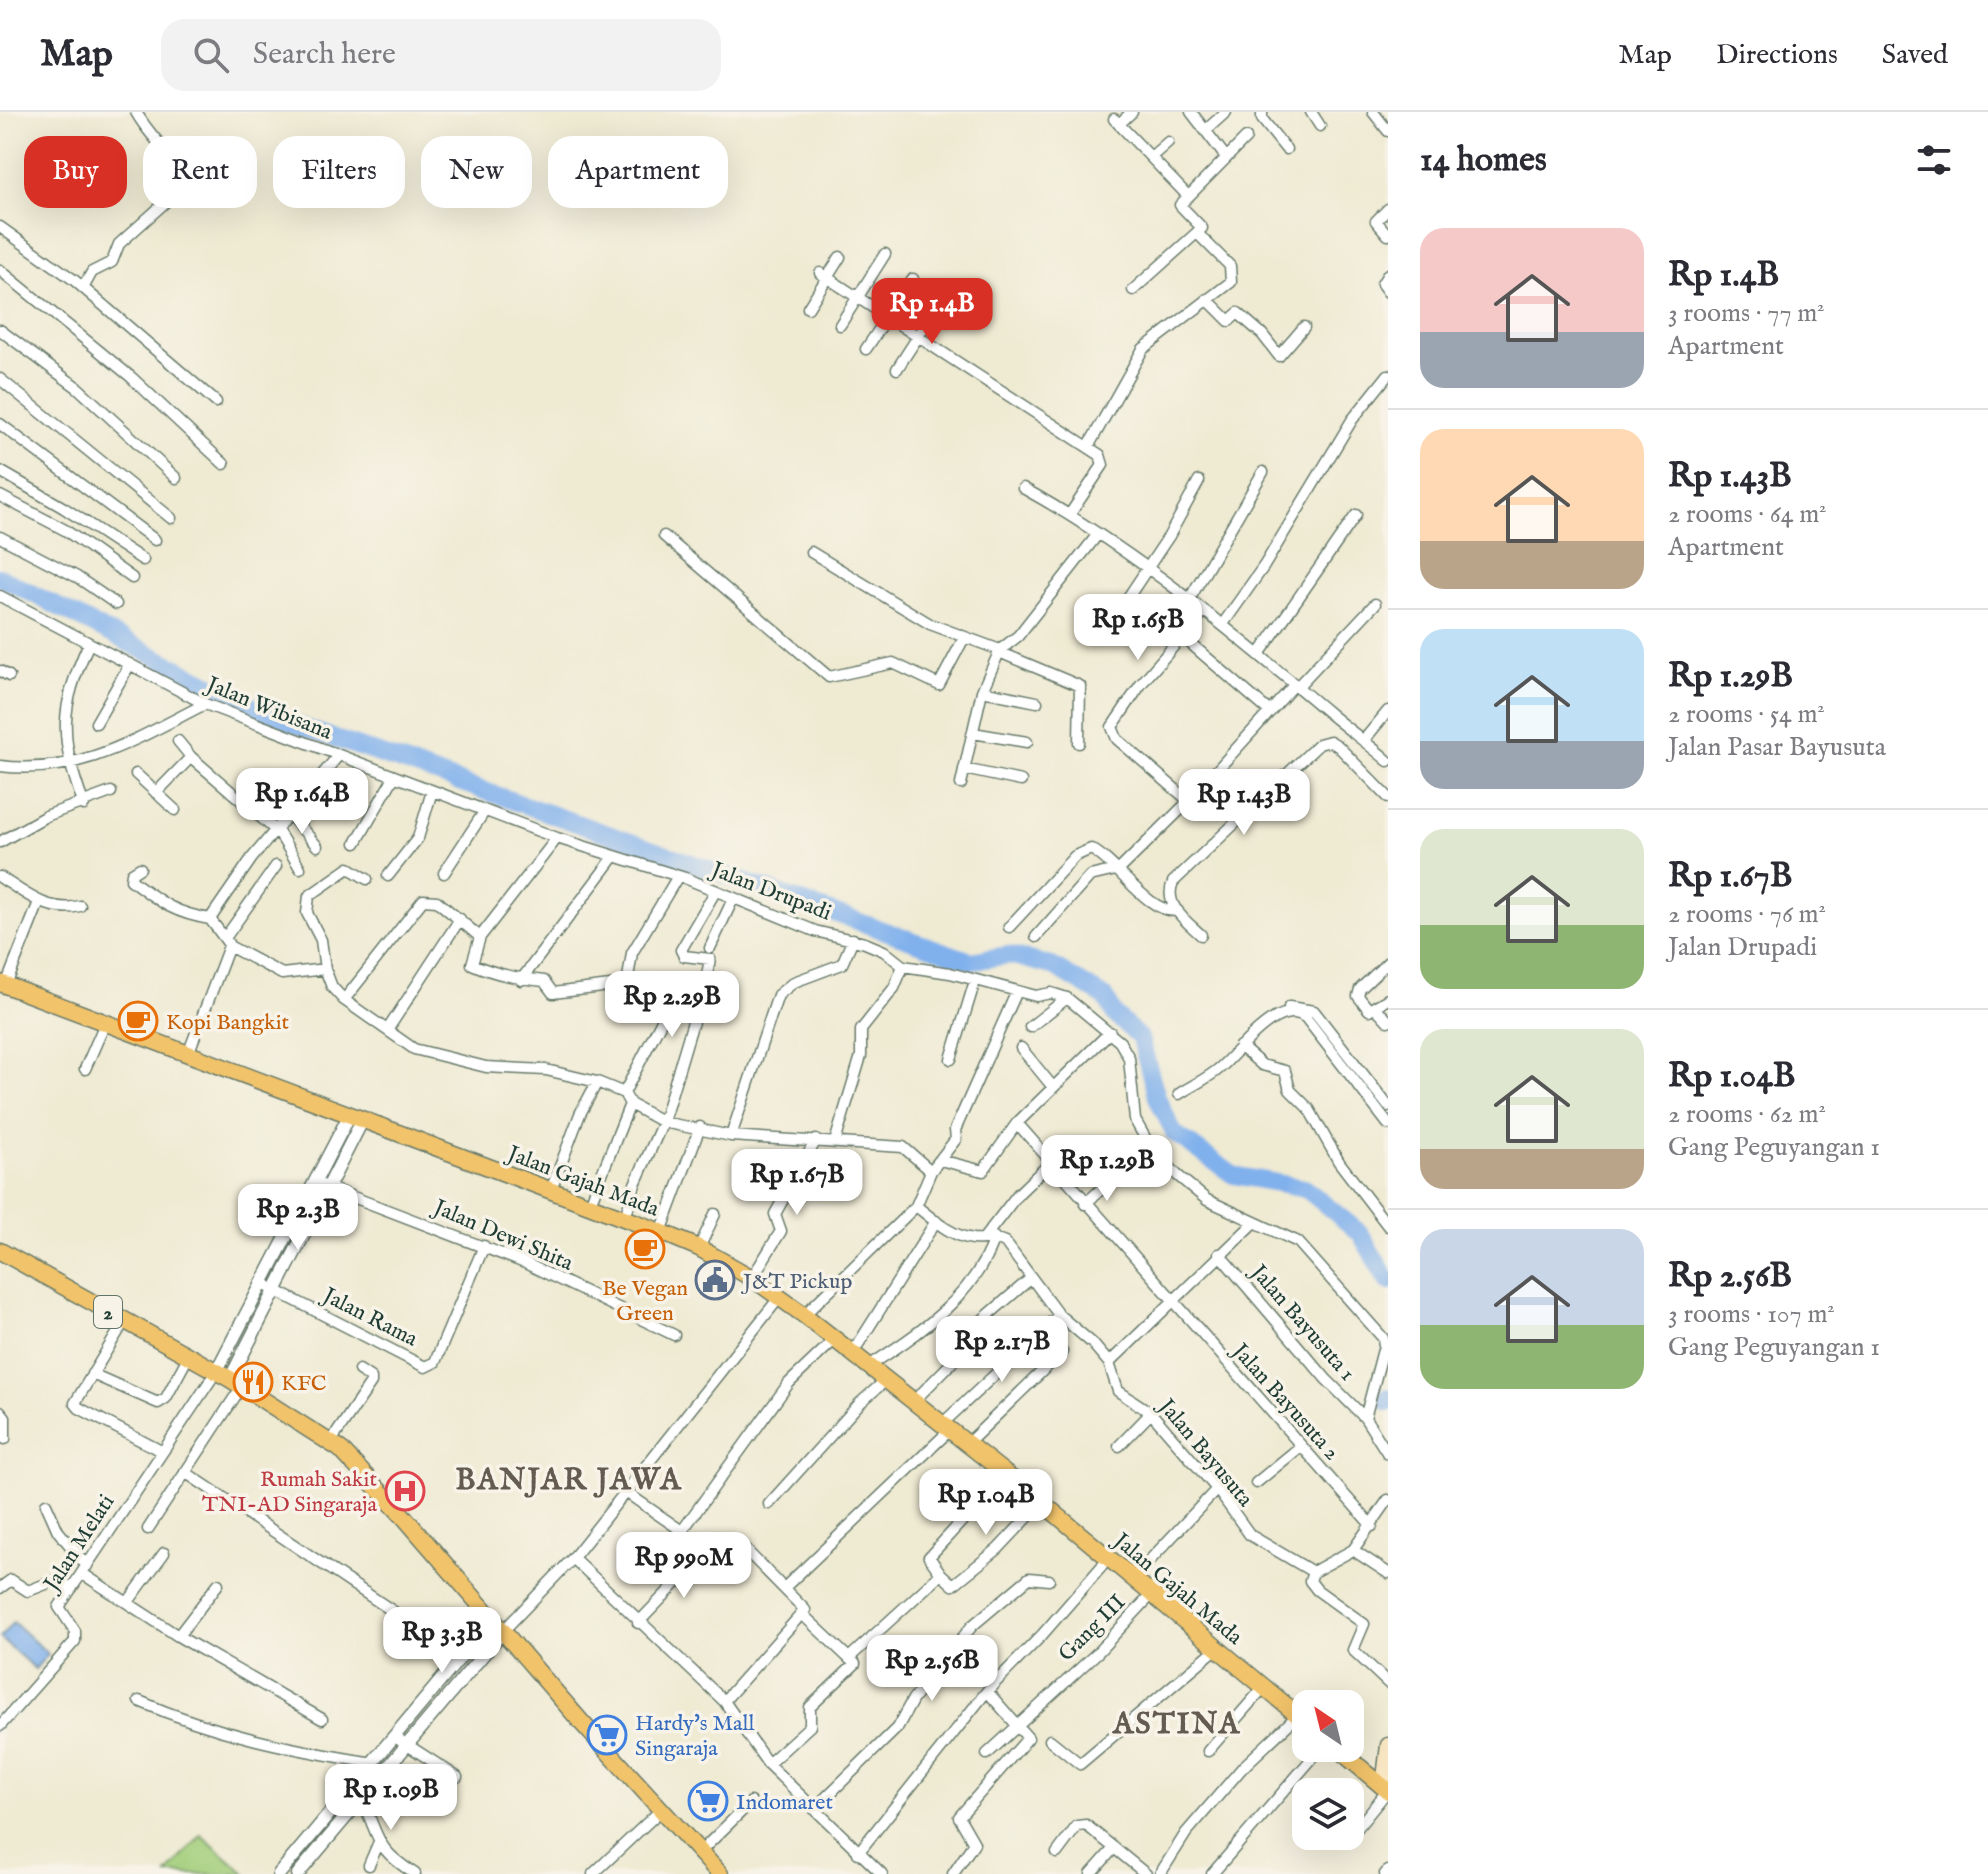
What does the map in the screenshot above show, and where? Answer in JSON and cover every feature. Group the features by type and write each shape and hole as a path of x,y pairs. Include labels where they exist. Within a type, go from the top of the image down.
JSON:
{"highway":[{"name":"Jalan Gajah Mada","path":"3,984 699,1248 752,1278 804,1315 833,1341 947,1426 1134,1577 1292,1711"},
{"name":"2","path":"0,1251 229,1379 330,1443 359,1466 720,1874"},
{"path":"1354,1762 1386,1789"}],"main road":[{"path":"1363,1769 1387,1749"},
{"path":"1386,1789 1387,1749"}],"street":[{"path":"83,288 92,272 112,262 119,244 189,181 184,171 154,141 136,112"},
{"path":"1132,112 1116,121 1187,195"},
{"path":"1191,112 1225,156"},
{"path":"1206,130 1226,112"},
{"path":"1262,112 1262,119 1286,149"},
{"path":"1311,112 1320,126"},
{"path":"1373,112 1388,131"},
{"path":"1133,290 1202,228 1180,207 1187,195 1246,138"},
{"path":"1151,157 1168,142"},
{"path":"1388,209 1376,221 1388,235"},
{"path":"0,227 83,288 216,402"},
{"path":"1088,447 1143,349 1231,282 1233,275 1230,266 1197,233"},
{"path":"840,325 885,254"},
{"path":"808,308 824,275 840,257"},
{"path":"0,270 159,401 224,464"},
{"path":"1388,274 1382,284 1388,292"},
{"path":"824,275 1100,455 1103,465 1070,514"},
{"path":"866,349 913,279"},
{"path":"1207,299 1229,321 1238,313 1262,334 1279,356 1304,327"},
{"path":"897,369 939,304"},
{"path":"0,330 78,388 176,478"},
{"path":"1223,624 1280,542 1352,420 1388,375"},
{"path":"0,379 171,518"},
{"path":"0,424 155,540"},
{"path":"0,471 64,508 143,560"},
{"path":"1189,600 1263,472"},
{"path":"1115,617 1149,568 1199,481"},
{"path":"1023,488 1070,514 1149,568 1260,653 1388,761"},
{"path":"0,496 65,530 132,578"},
{"path":"1260,653 1356,515"},
{"path":"961,784 982,691 1000,651 1018,636 1098,534"},
{"path":"664,536 829,677 893,663 939,685 964,638"},
{"path":"0,537 77,577 116,604"},
{"path":"811,552 888,601 964,638 1080,686 1079,743"},
{"name":"Jalan Wibisana","path":"0,596 205,704 338,756 275,830 210,919"},
{"path":"1036,937 1090,876 1117,870 1189,801 1375,604"},
{"path":"1189,801 1112,733 1112,727 1141,684 1204,611"},
{"path":"1183,637 1270,712"},
{"path":"84,805 64,743 71,682 89,643"},
{"path":"96,723 130,664"},
{"path":"982,691 1037,702"},
{"path":"0,766 27,769 70,766 205,704"},
{"path":"1364,740 1388,711"},
{"path":"973,733 1027,742"},
{"path":"178,741 191,757 284,838 300,868"},
{"path":"1201,935 1178,911 1169,892 1173,882 1319,744 1330,741 1338,746 1388,797"},
{"name":"Jalan Drupadi","path":"338,756 557,838 678,876 815,931 853,939 884,951 903,966 950,973 1036,996 1051,993 1067,998"},
{"path":"156,793 191,757"},
{"path":"964,769 1021,781"},
{"path":"136,774 175,810"},
{"path":"356,843 394,777"},
{"path":"388,876 418,838 432,791"},
{"path":"0,842 46,816 84,805 111,792"},
{"path":"444,873 484,812"},
{"path":"290,815 317,846"},
{"path":"557,838 480,937 472,964 521,980 544,981 553,993 627,984 632,953 678,876"},
{"path":"1009,927 1085,850 1098,853 1161,907 1178,911"},
{"path":"521,980 614,857"},
{"path":"188,1054 227,942 276,866"},
{"path":"367,879 351,866 308,898 307,913 321,940 327,978 344,1000 422,1053 486,1067 546,1070 597,1082 624,1093 630,1104 663,1122 700,1127 731,1136 903,1147 931,1171"},
{"path":"140,868 132,873 131,880 178,913 210,919 227,942 282,974 325,969"},
{"path":"0,877 39,902 63,909 80,906"},
{"path":"625,1218 635,1184 663,1122 696,1023 710,959 681,953 715,892"},
{"path":"344,1000 423,900 433,898 480,937"},
{"path":"710,948 733,899"},
{"path":"3,984 39,902"},
{"path":"388,1029 460,919"},
{"path":"731,1136 778,995 794,982 842,964 853,939"},
{"path":"1388,962 1360,989 1358,996 1369,1010 1384,1005 1388,1021"},
{"path":"835,1142 861,1056 861,1030 865,1021 894,988 903,966"},
{"path":"951,1059 975,981"},
{"path":"624,1093 662,1020 671,991"},
{"path":"804,1315 916,1206 931,1171 956,1139 955,1130 1017,991"},
{"path":"1030,1027 1067,998 1110,1032 1129,1058 1135,1120 1150,1144 1177,1175 1207,1200 1253,1224 1298,1242 1383,1338 1384,1346 1365,1418"},
{"path":"1259,1021 1265,1021 1293,1006 1314,1011 1388,1106"},
{"path":"1179,1094 1214,1073 1240,1046 1284,1014 1301,1014 1388,1124"},
{"path":"85,1069 106,1021"},
{"path":"940,1160 983,1171 1017,1123 1110,1032"},
{"path":"1240,1046 1262,1065 1285,1071 1290,1090 1313,1114 1339,1162 1388,1226"},
{"path":"1021,1048 1052,1086"},
{"path":"551,1190 580,1114 597,1082"},
{"path":"589,1206 630,1104"},
{"path":"229,1379 261,1283 314,1182 356,1118"},
{"path":"148,1529 185,1472 229,1379 328,1188 356,1118"},
{"name":"Jalan Bayusuta 2","path":"1017,1123 1049,1164 1372,1526"},
{"path":"661,1232 700,1127"},
{"path":"752,1278 781,1231 775,1214 816,1140"},
{"path":"1085,1204 1150,1144"},
{"path":"869,1366 935,1319 987,1260 989,1238 1018,1194 1049,1164"},
{"name":"Jalan Dewi Shita","path":"314,1182 484,1246 674,1335"},
{"path":"916,1206 955,1235 989,1238"},
{"path":"699,1248 715,1214"},
{"path":"852,1354 936,1221"},
{"path":"1109,1363 1253,1224"},
{"name":"Jalan Bayusuta","path":"989,1238 1005,1242 1014,1252 1030,1279 1059,1315 1092,1343 1109,1363 1118,1391 1151,1413 1217,1489 1255,1540 1313,1572"},
{"name":"Jalan Rama","path":"261,1283 430,1366 484,1246"},
{"name":"Jalan Bayusuta 1","path":"1219,1254 1326,1379 1365,1418 1388,1454"},
{"path":"914,1401 972,1342 972,1329 1030,1279"},
{"path":"279,1874 395,1737 499,1624 573,1558 779,1298"},
{"path":"784,1588 846,1526 900,1481 947,1426 1059,1315"},
{"path":"124,1322 92,1374 77,1406 161,1451"},
{"path":"682,1531 789,1383 833,1341"},
{"path":"967,1444 1062,1352"},
{"path":"92,1374 158,1403 166,1398 188,1357"},
{"path":"330,1443 371,1383 371,1378 359,1370"},
{"name":"Jalan Melati","path":"0,1726 75,1641 75,1631 59,1607 161,1451 229,1379"},
{"path":"769,1504 860,1403 886,1380"},
{"path":"0,1411 5,1417 5,1439"},
{"path":"1119,1446 1151,1413"},
{"path":"1256,1483 1300,1447"},
{"path":"185,1472 400,1616"},
{"path":"1004,1475 929,1557 953,1585 998,1549 1028,1517"},
{"path":"1134,1577 1217,1489"},
{"path":"627,1493 682,1531 716,1562 741,1545 852,1660"},
{"path":"1388,1500 1353,1550 1313,1572 1310,1581 1317,1590 1364,1624 1353,1650 1388,1683"},
{"path":"46,1504 58,1531 85,1570 178,1636 322,1719"},
{"path":"1353,1550 1388,1573"},
{"path":"128,1602 164,1553"},
{"path":"638,1623 705,1553"},
{"path":"573,1558 638,1623 724,1701 768,1764 882,1874"},
{"path":"858,1853 987,1691 1042,1635 1109,1558"},
{"path":"768,1764 810,1726 810,1707 852,1660 941,1574"},
{"path":"814,1809 897,1728 913,1699 972,1626 1029,1578 1049,1580"},
{"path":"0,1588 11,1580 28,1591 56,1580 72,1588"},
{"path":"178,1636 218,1584"},
{"name":"Gang III","path":"987,1754 1098,1652 1152,1594"},
{"path":"724,1701 803,1612"},
{"path":"301,1873 408,1744 499,1624"},
{"path":"1050,1740 1080,1764 1217,1648"},
{"path":"1208,1751 1263,1688"},
{"path":"953,1874 974,1843 959,1817 1027,1740 1018,1725 987,1691"},
{"path":"139,1701 187,1721 244,1739 374,1763"},
{"path":"1160,1874 1186,1833 1243,1767 1292,1727"},
{"path":"395,1737 457,1777"},
{"path":"1212,1874 1309,1762"},
{"path":"1364,1818 1386,1789"},
{"path":"361,1798 378,1844 390,1858 415,1874"},
{"path":"700,1852 751,1802"},
{"path":"593,1874 662,1809"},
{"path":"1057,1853 1077,1826 1082,1825 1146,1874"},
{"path":"369,1865 378,1844"},
{"path":"301,1848 312,1858"},
{"path":"1091,1874 1114,1848"}],"green space":[{"path":"201,1835 246,1874 167,1874"}],"water":[{"path":"13,1622 48,1654 35,1669 0,1638"}],"waterway":[{"path":"0,577 273,717 971,961 1009,955 1052,966 1106,998 1114,1014 1140,1038 1157,1097 1174,1133 1233,1175 1305,1188 1360,1233 1388,1281"},
{"path":"1388,1397 1388,1402"}],"place":[{"name":"Kopi Bangkit","path":"138,1021"},
{"name":"Be Vegan Green","path":"645,1249"},
{"name":"J&T Pickup","path":"715,1280"},
{"name":"KFC","path":"253,1382"},
{"name":"Rumah Sakit TNI-AD Singaraja","path":"405,1491"},
{"name":"Hardy's Mall Singaraja","path":"607,1735"},
{"name":"Indomaret","path":"708,1801"}],"district":[{"name":"BANJAR JAWA","path":"569,1479"},
{"name":"ASTINA","path":"1177,1723"}]}
